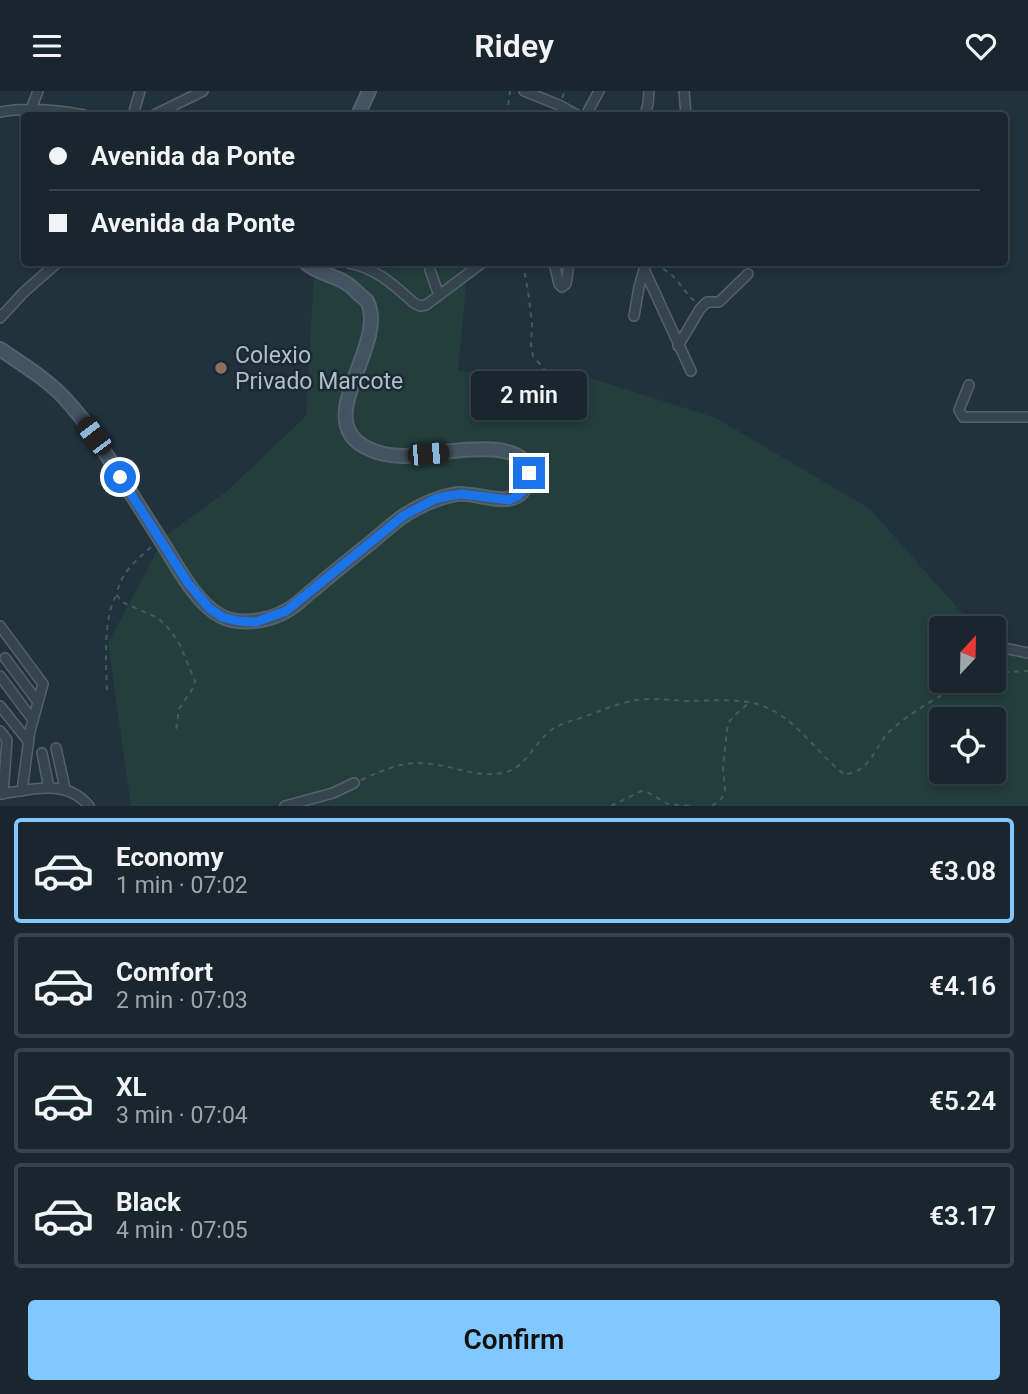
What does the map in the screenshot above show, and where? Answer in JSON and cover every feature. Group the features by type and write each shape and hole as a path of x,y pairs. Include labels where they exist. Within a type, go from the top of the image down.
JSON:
{"street":[{"path":"31,109 38,91"},
{"path":"134,112 139,91"},
{"path":"158,112 191,94 203,91"},
{"path":"359,112 369,91"},
{"path":"524,91 572,112"},
{"path":"588,112 599,91"},
{"path":"646,112 649,91"},
{"path":"684,91 686,112"},
{"path":"0,112 31,109 67,112"},
{"path":"0,319 24,292 54,266"},
{"path":"0,349 41,377 66,400 94,436 188,583 209,608 222,617 256,622 286,611 403,516 435,499 462,494 509,500 518,496 528,480 527,465 513,452 478,449 390,455 368,449 351,437 345,416 369,335 370,316 367,301 347,283 311,266"},
{"path":"364,266 380,275 420,306 426,305 478,266"},
{"path":"555,266 562,287 566,284 569,266"},
{"path":"634,316 645,266"},
{"path":"645,266 691,371"},
{"path":"430,270 440,294"},
{"path":"678,346 703,306 707,302 719,302 748,274"},
{"path":"969,385 959,410 962,417 1028,417"},
{"path":"0,626 43,684 33,720 22,791"},
{"path":"1006,648 1028,653"},
{"path":"5,658 38,702"},
{"path":"0,676 33,720"},
{"path":"0,706 29,741"},
{"path":"0,731 8,740 1,794 65,788 86,801 89,806"},
{"path":"56,748 65,788"},
{"path":"42,753 49,788"},
{"path":"285,806 333,793 354,783"}],"path":[{"path":"507,112 510,91"},
{"path":"524,266 532,325 533,356 555,382"},
{"path":"658,266 673,276 691,298 703,306"},
{"path":"107,690 108,623 111,605 127,569 160,539"},
{"path":"117,596 122,602 158,618 180,645 195,681 179,709 176,730"},
{"path":"1006,673 1028,671"},
{"path":"354,783 393,766 417,763 482,774 507,772 519,767 556,727 617,705 654,699 750,702 761,705 784,718 845,775 860,770 888,732 947,693"},
{"path":"712,806 722,799 726,790 723,768 728,723 750,702"},
{"path":"611,806 641,791 668,804 691,806"}],"green space":[{"path":"426,266 468,266 458,371 581,375 716,418 870,509 967,616 929,616 929,693 1006,693 1006,642 1028,657 1028,806 131,806 108,643 165,536 227,491 306,416 314,274"}],"place":[{"name":"Colexio Privado Marcote","path":"221,368"}],"route":[{"path":"120,477 188,583 209,608 222,617 256,622 286,611 403,516 435,499 448,496 462,494 509,500 518,496 525,488 529,473"}]}
